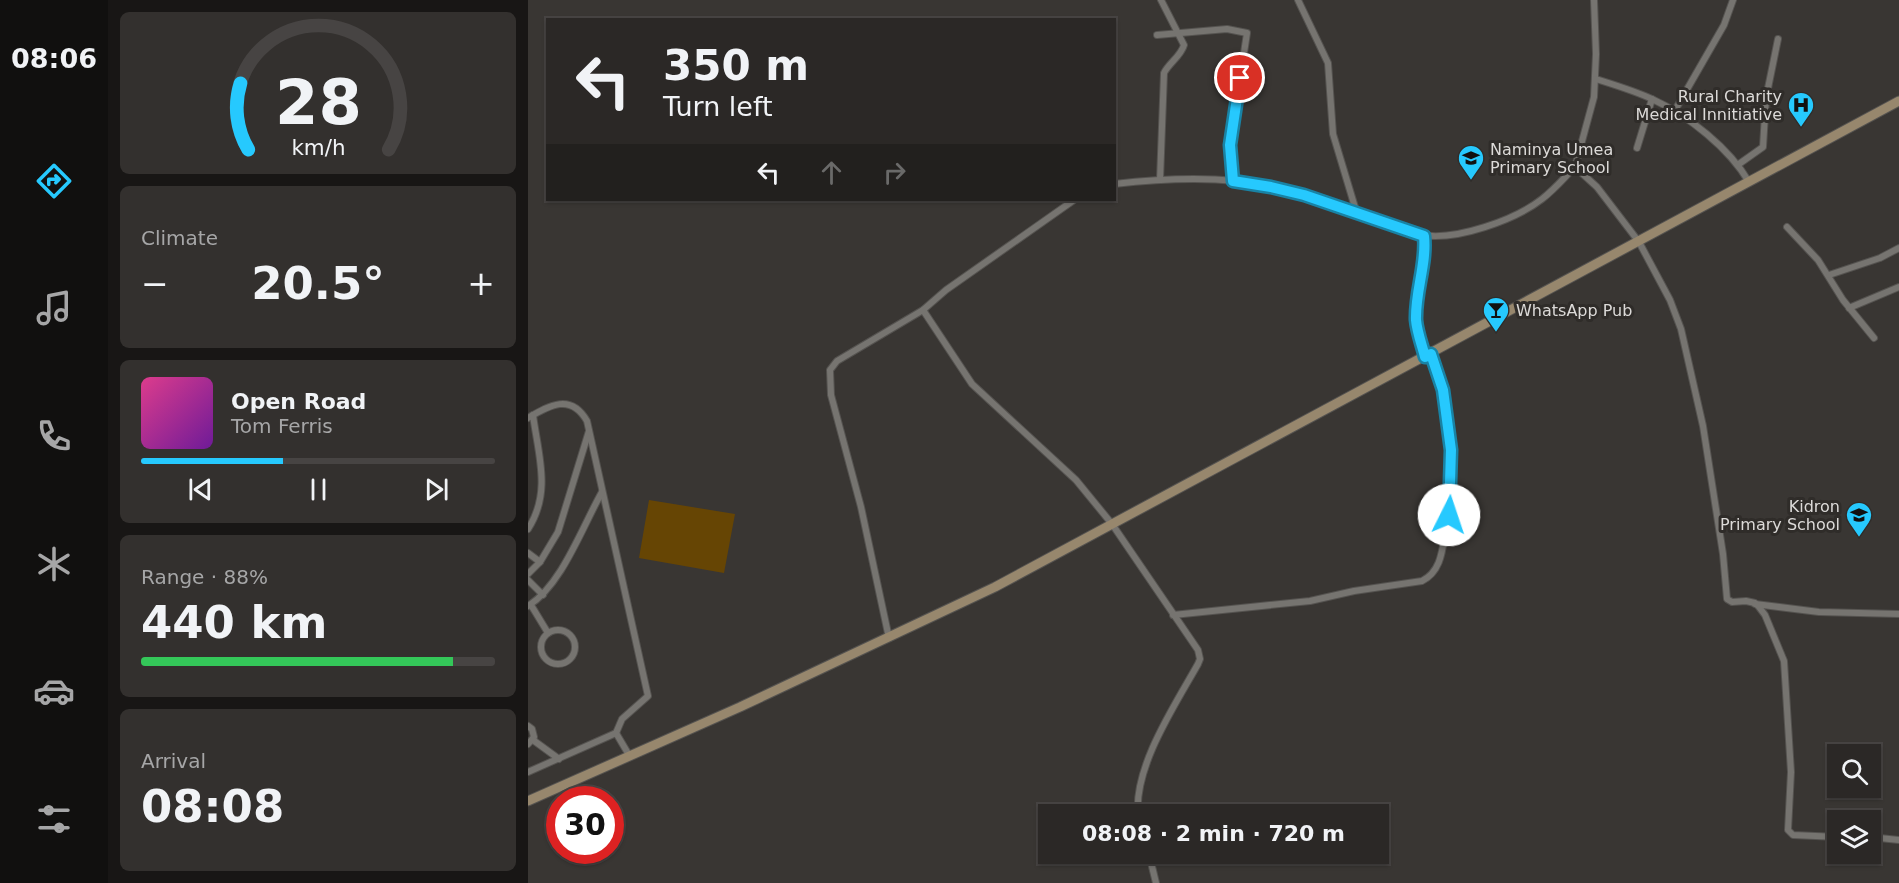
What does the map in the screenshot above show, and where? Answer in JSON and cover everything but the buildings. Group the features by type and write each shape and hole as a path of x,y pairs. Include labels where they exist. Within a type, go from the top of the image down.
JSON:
{"main road":[{"path":"528,801 740,707 996,587 1899,102"}],"street":[{"path":"1160,180 1164,74 1168,65 1183,51 1185,45 1161,0"},
{"path":"1298,0 1328,63 1336,150 1357,214"},
{"path":"1116,184 1160,180 1233,181 1271,187 1304,195 1424,236 1440,237 1462,233 1511,217 1544,198 1575,167 1592,108 1596,79 1594,0"},
{"path":"1674,112 1724,25 1733,0"},
{"path":"1157,35 1227,29 1246,33 1230,145 1233,181"},
{"path":"1739,164 1763,147 1766,98 1778,39"},
{"path":"1596,79 1652,99 1674,112 1724,149 1739,164 1749,182"},
{"path":"1637,148 1652,99"},
{"path":"1575,167 1597,187 1639,242 1670,300 1680,329 1703,426 1723,554 1727,599 1732,602 1819,612 1899,614"},
{"path":"889,638 861,507 831,395 830,370 837,362 923,310 946,290 1073,201"},
{"path":"1787,227 1818,260 1849,308 1874,338"},
{"path":"1173,615 1310,601 1354,591 1422,581 1431,576 1440,561 1444,542 1449,515 1452,469 1443,390 1416,323 1417,295 1425,255 1424,236"},
{"path":"1829,275 1880,258 1899,248"},
{"path":"1849,308 1899,287"},
{"path":"923,310 972,384 1076,480 1112,524 1198,650 1200,659 1155,741 1137,804"},
{"path":"528,529 539,505 542,482 541,456 531,416 553,405 570,405 583,414 590,430 648,696 622,720 616,733 528,772"},
{"path":"528,574 540,562 558,532 590,430"},
{"path":"548,633 530,605 543,595 575,544 602,492"},
{"path":"528,553 540,562"},
{"path":"528,580 543,595"},
{"path":"1755,603 1765,615 1784,661 1791,772 1787,828 1793,835 1827,837"},
{"path":"560,630 571,636 574,649 568,660 556,663 545,657 541,644 548,633 560,630"},
{"path":"528,726 534,733 530,742 559,759"},
{"path":"616,733 629,755"},
{"path":"1881,838 1899,840"},
{"path":"1151,864 1156,883"}],"shaded area":[{"path":"649,500 735,514 724,573 639,558"}],"place":[{"name":"Rural Charity Medical Innitiative","path":"1801,128"},
{"name":"Naminya Umea Primary School","path":"1471,181"},
{"name":"WhatsApp Pub","path":"1496,333"},
{"name":"Kidron Primary School","path":"1859,538"}],"route":[{"path":"1240,78 1230,145 1233,181 1304,195 1424,236 1425,255 1417,295 1416,323 1425,357 1431,354 1443,390 1452,469 1449,515"}]}
